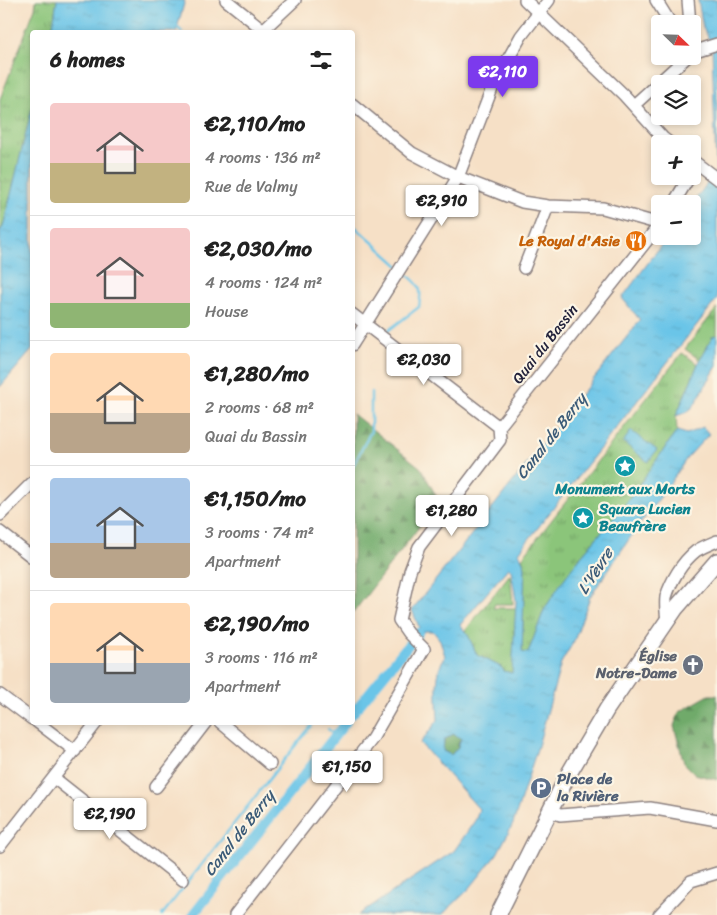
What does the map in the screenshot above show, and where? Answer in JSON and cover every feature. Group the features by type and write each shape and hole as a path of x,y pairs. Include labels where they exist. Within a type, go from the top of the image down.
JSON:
{"main road":[{"path":"498,915 576,761 607,709 667,621 717,561"}],"street":[{"path":"226,0 263,30"},
{"path":"265,30 295,0"},
{"path":"525,0 634,105 660,135"},
{"path":"355,340 458,177 493,86 520,36 549,0"},
{"path":"656,0 665,15"},
{"path":"688,0 689,15"},
{"path":"701,49 717,44"},
{"path":"634,105 678,65"},
{"path":"355,106 412,153 458,177 522,202 548,206 603,208 651,221"},
{"path":"701,169 717,179"},
{"path":"524,268 548,206"},
{"name":"Quai du Bassin","path":"235,915 372,739 421,645 408,633 399,620 410,571 456,510 465,487 500,440 499,427 651,235"},
{"path":"355,316 499,427"},
{"path":"0,515 30,485"},
{"path":"0,532 30,555"},
{"path":"667,621 666,597 673,580 688,558 697,550 717,541"},
{"path":"0,695 30,718"},
{"path":"41,725 75,751"},
{"path":"0,846 95,725"},
{"path":"156,787 204,725"},
{"path":"224,725 270,764"},
{"path":"54,778 183,880"},
{"path":"550,811 560,815 650,808 717,820"},
{"path":"659,915 691,881 717,873"}],"green space":[{"path":"36,0 57,0 52,30 30,30 30,116 3,227 0,231 0,99 35,8"},
{"path":"717,308 717,335 713,336 700,360 685,349"},
{"name":"Square Lucien Beaufrère","path":"682,353 698,364 676,416 677,431 627,502 582,555 544,610 528,654 522,652 525,567 522,558"},
{"path":"355,416 421,468 439,501 355,610"},
{"path":"510,574 513,604 495,604 493,608 516,608 513,673 503,671 501,667 477,655 465,631"},
{"path":"709,695 717,695 717,780 695,774 684,763 674,726 679,712"},
{"path":"453,734 461,738 458,747 451,755 443,751 444,740"}],"water":[{"path":"57,0 185,0 177,30 52,30"},
{"name":"L'Yèvre","path":"698,0 717,0 717,299 519,552 525,567 522,652 528,653 544,610 561,583 627,502 677,431 687,434 703,427 709,434 687,458 590,597 574,641 561,663 538,746 513,824 497,854 469,889 442,915 358,915 454,851 476,819 479,809 420,743 438,720 438,679 445,656 440,640 433,631 425,631 418,636 415,634 419,627 412,610 640,320 622,298 661,245 701,245 701,195 699,195 716,171 712,45 703,28","holes":["508,568 511,570 516,601 512,673 504,671 501,667 477,655 468,635 460,625","453,734 461,738 458,747 451,755 443,751 444,740"]},
{"path":"30,116 30,352 0,387 0,231 3,227"},
{"path":"717,335 717,366 693,407 687,412 676,416 698,364 713,336"},
{"path":"631,431 657,450 648,462 623,442"}],"waterway":[{"path":"176,26 180,30"},
{"path":"355,227 399,266"},
{"path":"385,333 419,307 420,289 402,270"},
{"path":"355,462 371,431 371,392"},
{"name":"Canal de Berry","path":"355,710 418,633"},
{"path":"162,915 312,725"},
{"name":"Canal de Berry","path":"193,915 344,725"},
{"path":"328,729 336,735"}],"place":[{"name":"Le Royal d'Asie","path":"636,241"},
{"name":"Monument aux Morts","path":"625,466"},
{"name":"Square Lucien Beaufrère","path":"583,518"},
{"name":"Église Notre-Dame","path":"693,665"},
{"name":"Place de la Rivière","path":"541,788"}]}
